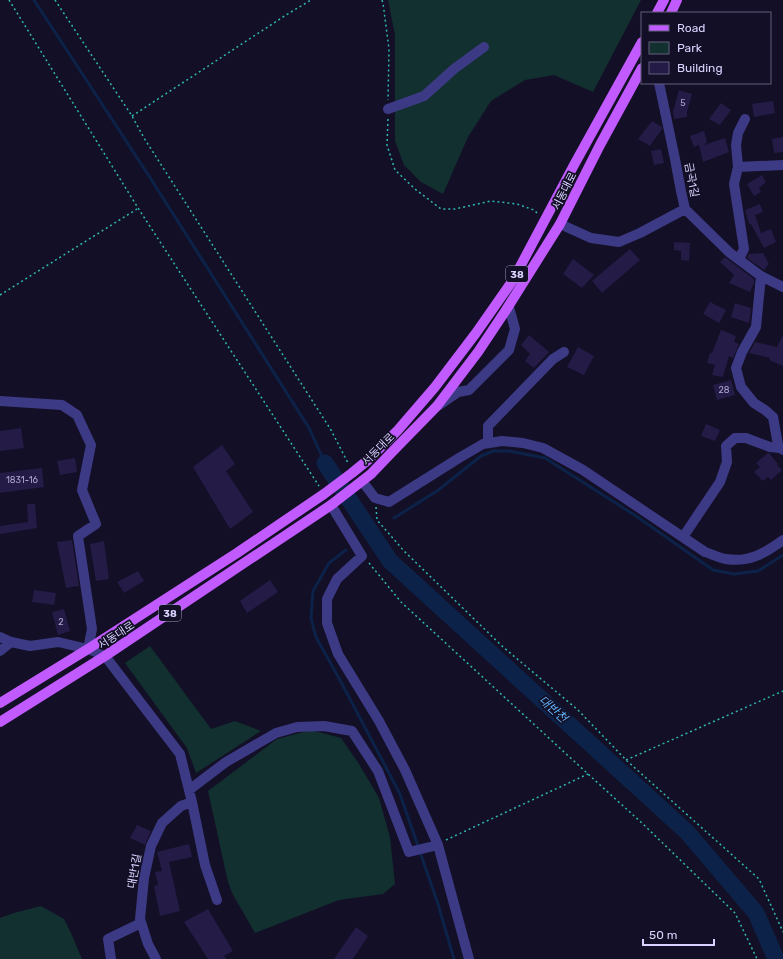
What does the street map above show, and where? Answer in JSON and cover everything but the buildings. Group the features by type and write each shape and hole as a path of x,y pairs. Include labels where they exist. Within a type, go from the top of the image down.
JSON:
{"main road":[{"path":"658,12 664,0"},
{"path":"671,12 677,0"},
{"name":"서동대로","path":"0,703 237,553 328,491 368,460 398,430 435,388 513,280 641,44"},
{"name":"서동대로","path":"0,722 105,656 334,503 371,474 438,406 478,352 509,306 560,224 641,69"}],"street":[{"path":"388,109 424,96 454,69 484,47"},
{"path":"632,61 641,66"},
{"name":"금곡1길","path":"660,84 685,209 730,253 761,276 783,288"},
{"path":"739,260 744,249 734,184 738,167 736,145 738,133 744,119"},
{"path":"738,167 783,165"},
{"path":"560,224 591,238 620,242 640,234 685,209"},
{"path":"761,276 756,327 742,352 736,368 741,387 754,404 765,410 773,417 778,445 782,449"},
{"path":"438,406 458,392 469,390 509,350 515,328 509,306"},
{"path":"488,443 488,426 553,359 564,352"},
{"name":"서동대로","path":"0,401 62,405 77,415 91,445 82,490 96,524 78,536 92,629 88,648"},
{"path":"683,537 720,482 727,462 726,446 734,438 746,438 770,447 782,449"},
{"path":"359,483 375,498 389,502 484,444 502,441 523,443 543,448 583,470 706,552 724,559 739,561 756,556 765,553 783,540"},
{"path":"334,503 362,556 337,579 327,599 327,623 338,654 379,720 405,770 438,844 469,959"},
{"path":"0,638 30,646 58,642 88,648 105,656 180,754 205,865 216,900"},
{"path":"0,651 11,642"},
{"path":"189,790 226,762 276,733 297,726 324,726 352,731 378,771 409,852 438,844"},
{"name":"대반1길","path":"156,959 148,944 140,919 144,878 151,846 162,823 181,806 192,802"},
{"path":"111,959 108,939 141,923"}],"path":[{"path":"9,0 138,208 328,491"},
{"path":"55,0 132,116 144,138 331,430 350,474"},
{"path":"132,116 286,14 311,0"},
{"path":"382,0 389,48 387,145 395,170 441,209 455,209 491,201 517,204 534,210 546,220"},
{"path":"0,295 138,208"},
{"path":"375,498 378,520 404,552 503,647 578,710 626,760 760,879 783,932"},
{"path":"362,556 401,602 644,824 735,913 757,959"},
{"path":"626,760 783,691"},
{"path":"438,844 588,774"}],"green space":[{"path":"388,0 641,0 593,92 554,75 525,80 491,101 468,137 443,194 421,182 404,165 395,141 395,35"},
{"path":"150,646 211,729 235,721 261,731 196,773 187,748 125,663"},
{"path":"311,730 341,738 359,764 379,798 390,837 395,884 383,894 339,900 255,933 232,893 228,882 208,791 277,739"},
{"path":"41,906 64,919 82,959 0,959 0,918"}],"waterway":[{"path":"34,0 149,176 309,428 325,463"},
{"path":"394,518 437,491 481,456 493,451 509,451 545,458 636,516 713,570 734,574 758,571 783,555"},
{"name":"대반천","path":"325,463 390,561 687,832 756,913 776,959"},
{"path":"346,550 329,563 313,591 311,618 316,637 400,794 438,904 454,959"}]}
